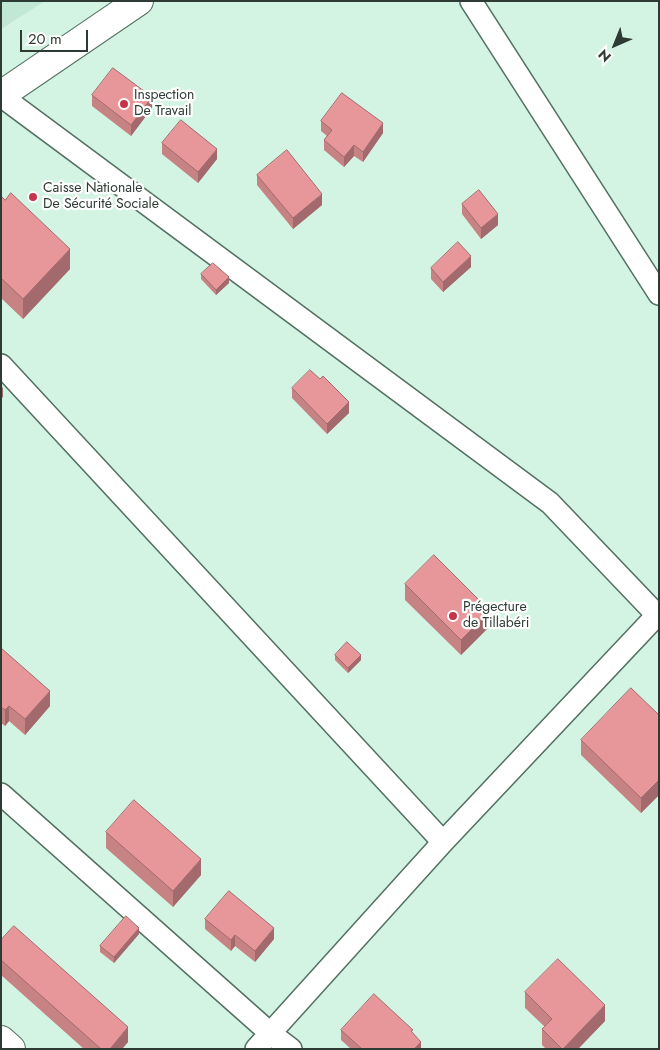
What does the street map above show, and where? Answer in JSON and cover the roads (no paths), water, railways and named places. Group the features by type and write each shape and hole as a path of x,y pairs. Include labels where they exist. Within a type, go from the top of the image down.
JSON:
{"main road":[{"path":"1,96 139,1"},
{"path":"1,1040 11,1049"}],"street":[{"path":"471,1 659,294"},
{"path":"1,96 550,503 658,614 443,842 256,1049"},
{"path":"1,365 443,842"},
{"path":"1,794 270,1033 291,1049"}],"place":[{"name":"Inspection De Travail","path":"124,104"},
{"name":"Caisse Nationale De Sécurité Sociale","path":"33,197"},
{"name":"Prégecture de Tillabéri","path":"453,616"}]}
